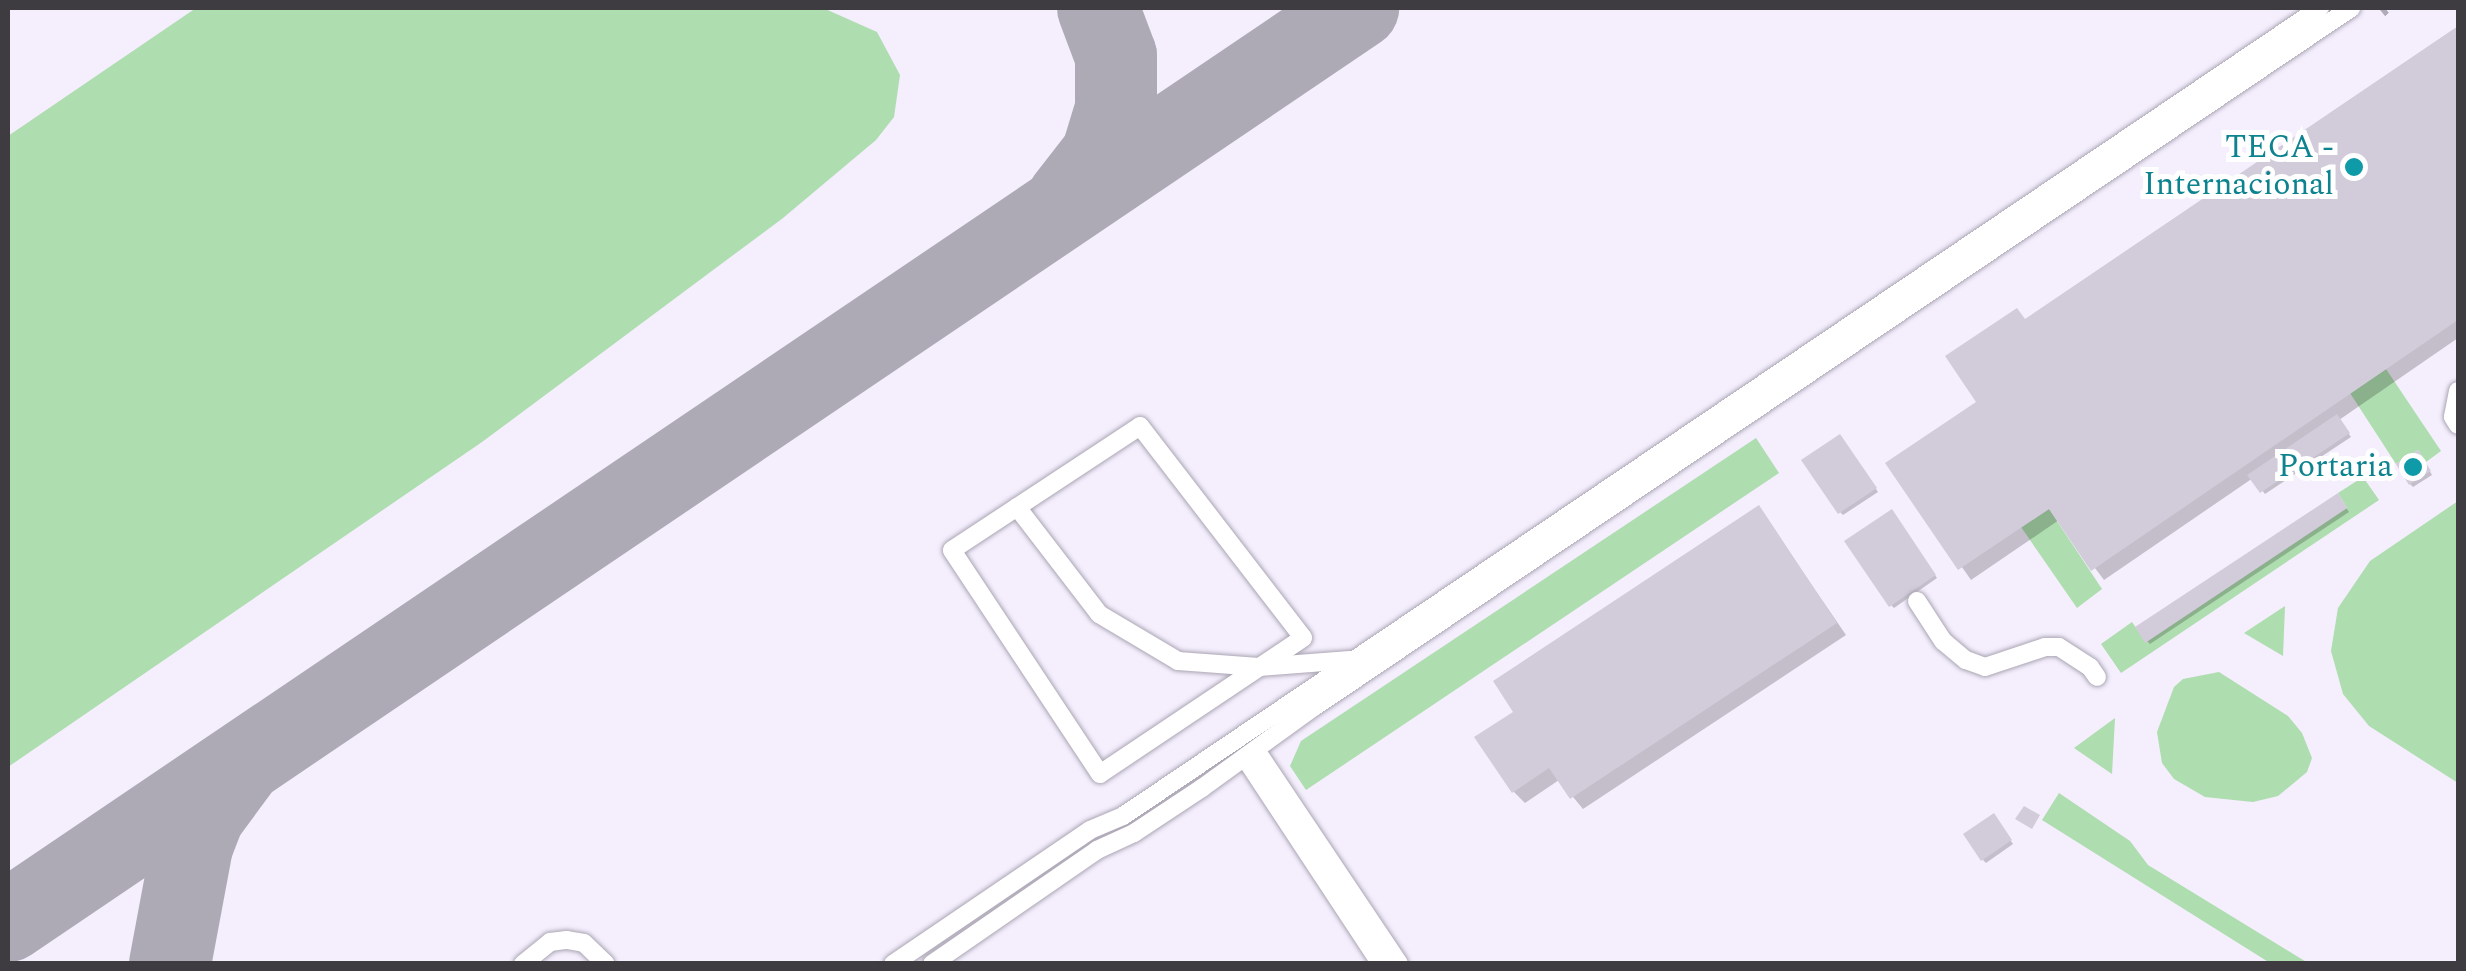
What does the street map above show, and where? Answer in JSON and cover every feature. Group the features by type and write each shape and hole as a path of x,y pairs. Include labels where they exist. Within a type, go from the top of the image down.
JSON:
{"lane":[{"path":"893,964 1354,660 2320,8"},
{"path":"932,964 1097,850 1134,833 1330,696 2351,8"},
{"path":"2458,391 2453,417 2458,425"},
{"path":"1140,426 1304,638 1258,667 1100,774 952,550 1140,426"},
{"path":"1016,507 1099,614 1178,661 1258,667 1354,660"},
{"path":"1917,601 1943,642 1966,660 1985,667 2046,647 2059,648 2090,667 2097,677"},
{"path":"1251,754 1381,964"},
{"path":"1251,754 1399,964"},
{"path":"523,964 550,942 567,940 584,943 606,964"}],"path":[{"path":"2382,8 2387,14"}],"green space":[{"path":"196,8 823,8 877,32 900,75 894,117 876,140 783,218 482,442 8,767 8,136"},
{"path":"2386,369 2441,451 2426,462 2418,450 2396,464 2350,393"},
{"path":"1756,438 1779,473 1306,790 1290,766 1301,741"},
{"path":"2363,477 2379,500 2121,673 2101,644 2132,622 2146,642 2347,508 2338,493"},
{"path":"2458,501 2458,783 2369,726 2343,694 2331,651 2338,608 2370,561"},
{"path":"2049,509 2102,589 2077,608 2021,527"},
{"path":"2285,606 2283,656 2244,633"},
{"path":"2219,672 2288,716 2302,733 2312,758 2307,772 2278,796 2253,802 2205,797 2174,779 2162,763 2157,732 2174,687 2183,679"},
{"path":"2115,718 2112,774 2074,748"},
{"path":"2059,793 2130,841 2148,865 2308,963 2270,963 2042,820"}],"building":[{"name":"TECA - Internacional","path":"2458,26 2458,320 2091,571 2049,509 1958,570 1885,463 1976,402 1945,356 2017,308 2025,319"},
{"path":"2337,414 2350,433 2260,493 2247,475"},
{"path":"1840,434 1877,488 1838,514 1801,460"},
{"name":"Portaria","path":"2418,450 2431,471 2409,485 2396,464"},
{"path":"2338,493 2347,508 2145,643 2135,627"},
{"path":"1759,505 1837,623 1570,799 1549,768 1512,793 1474,737 1513,712 1493,681"},
{"path":"1892,509 1936,575 1889,607 1844,541"},
{"path":"2024,806 2040,815 2032,829 2015,819"},
{"path":"1994,813 2012,840 1981,861 1963,834"}],"taxiway":[{"path":"1067,200 1102,155 1116,109 1116,56 1098,8"},
{"path":"8,921 1358,8"},
{"path":"170,964 192,846 204,815 238,769"}],"place":[{"name":"TECA - Internacional","path":"2354,167"},
{"name":"Portaria","path":"2413,467"}]}
